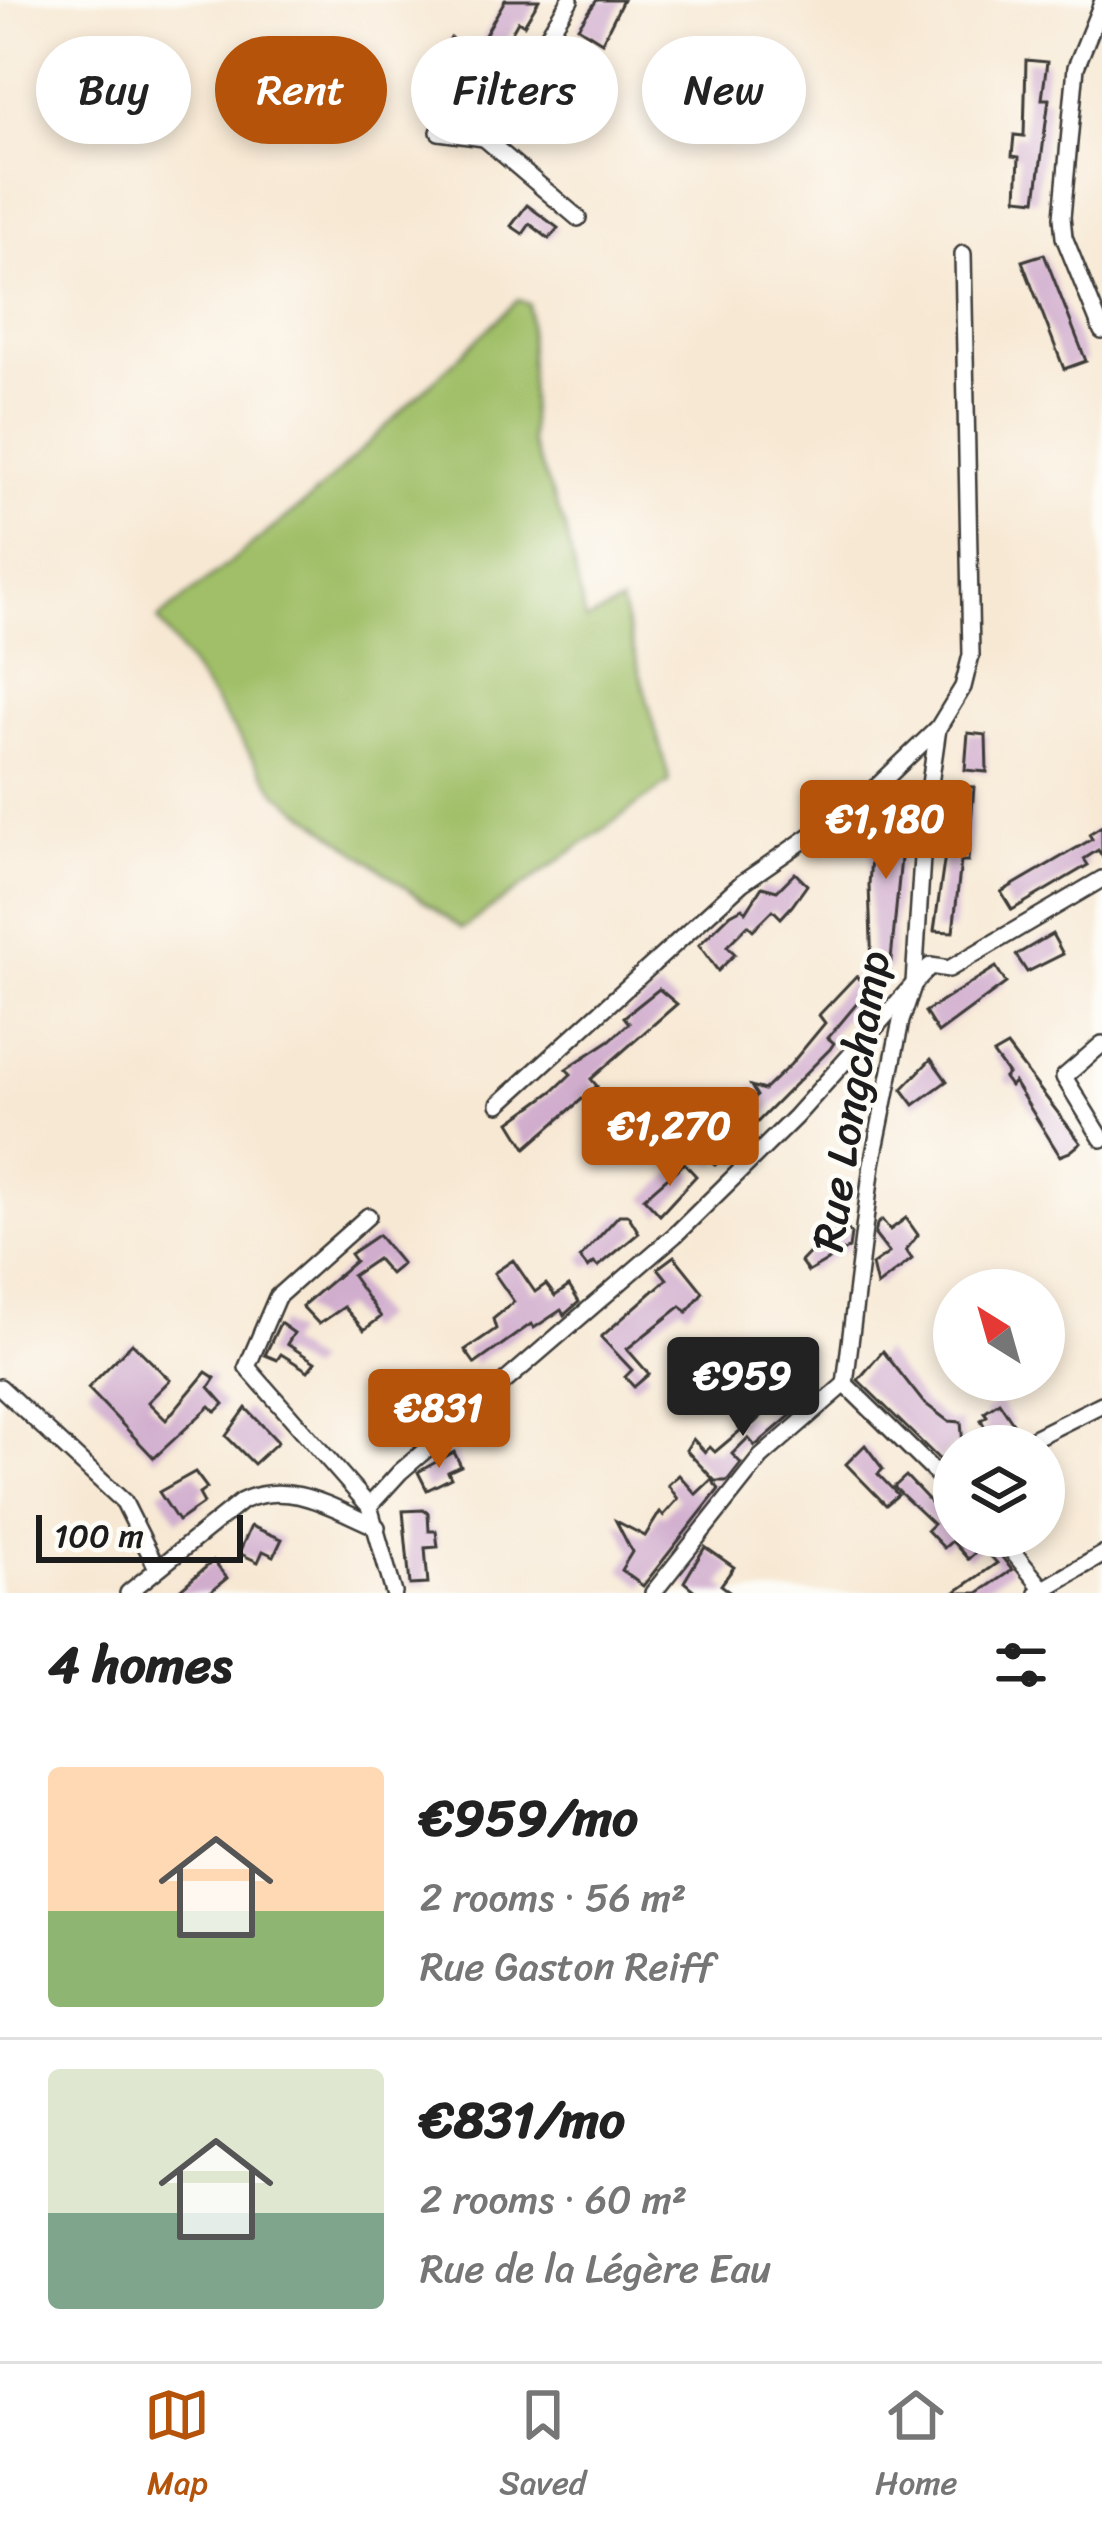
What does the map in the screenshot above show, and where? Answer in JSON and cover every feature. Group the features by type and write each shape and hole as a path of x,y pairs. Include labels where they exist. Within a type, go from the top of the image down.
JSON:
{"street":[{"path":"548,36 570,0"},
{"path":"1102,3 1076,67 1062,217 1064,237 1102,331"},
{"path":"491,144 578,218"},
{"name":"Rue Longchamp","path":"845,1384 872,1164 901,1021 914,983 922,848 938,728 962,687 971,656 963,254"},
{"path":"500,1104 742,883 836,821 938,728"},
{"path":"369,1506 400,1472 763,1150 930,966 949,969 1102,879"},
{"path":"1102,1044 1064,1077 1102,1139"},
{"path":"368,1216 289,1283 247,1358 250,1373 369,1506 394,1593"},
{"path":"653,1593 761,1457 845,1384 933,1470"},
{"path":"0,1387 124,1502 157,1568"},
{"path":"1060,1425 1102,1404"},
{"path":"128,1593 242,1501 262,1492 304,1496 377,1527"},
{"path":"1015,1557 1040,1591 1102,1555"}],"green space":[{"path":"518,300 529,304 531,442 565,527 586,621 621,603 670,782 462,929 277,793 158,619 310,499"}],"building":[{"path":"505,0 539,0 524,25 518,21 510,36 484,36"},
{"path":"597,0 623,0 605,36 592,36 578,27"},
{"path":"1026,60 1047,62 1042,99 1049,99 1036,200 1017,198 1019,157 1012,156 1014,135 1024,136"},
{"path":"527,205 558,228 549,239 530,224 523,234 511,226"},
{"path":"1044,254 1086,361 1064,369 1022,261"},
{"path":"968,733 986,735 987,772 965,770"},
{"path":"955,786 974,787 968,861 961,861 953,932 934,931"},
{"path":"889,795 907,797 890,970 872,969 869,885 873,830 886,831"},
{"path":"1102,826 1102,856 1098,850 1084,859 1088,865 1012,910 1001,892 1092,839 1089,834"},
{"path":"795,873 807,885 792,906 781,918 773,910 753,930 748,925 727,946 735,954 718,971 699,945 731,914 742,908 746,912 762,887 777,891"},
{"path":"1052,934 1063,954 1027,972 1016,955"},
{"path":"996,967 1006,983 938,1033 925,1012"},
{"path":"856,976 870,988 828,1038 834,1043 830,1049 715,1165 702,1156 693,1146 757,1096 751,1086 764,1090 791,1064 825,1023 819,1015"},
{"path":"659,989 677,1004 591,1079 597,1086 526,1148 510,1122 554,1090 571,1074 566,1069 610,1040 629,1023 624,1017"},
{"path":"1007,1046 1081,1143 1070,1152 1060,1156 1014,1082 1010,1086 1004,1078 1008,1074 993,1054"},
{"path":"931,1059 947,1081 914,1105 902,1089"},
{"path":"684,1163 696,1176 660,1215 644,1198"},
{"path":"619,1215 628,1215 639,1233 598,1267 594,1263 588,1268 580,1258"},
{"path":"906,1218 918,1235 906,1250 912,1259 877,1286 872,1265 889,1253 875,1235 877,1224 882,1220 890,1230"},
{"path":"841,1220 851,1234 849,1248 808,1272 801,1262"},
{"path":"378,1235 402,1264 390,1274 377,1259 352,1276 381,1317 364,1330 344,1307 319,1324 302,1306 355,1261 350,1254"},
{"path":"674,1256 703,1292 687,1312 681,1306 627,1349 649,1374 634,1387 625,1377 632,1370 601,1337 667,1279 658,1268"},
{"path":"513,1260 535,1292 546,1284 555,1296 569,1286 579,1302 564,1315 561,1310 534,1328 531,1324 475,1364 465,1350 496,1329 493,1319 514,1302 494,1273"},
{"path":"280,1323 294,1333 287,1344 315,1362 308,1371 281,1354 277,1360 265,1355"},
{"path":"132,1343 170,1380 148,1402 166,1420 206,1372 215,1378 209,1387 224,1404 216,1412 210,1406 154,1458 88,1388"},
{"path":"883,1351 923,1402 961,1425 933,1425 933,1453 858,1380"},
{"path":"798,1395 804,1404 755,1446 748,1438 732,1454 741,1463 727,1481 715,1481 686,1450 693,1439 705,1452 710,1447 715,1452 741,1430 734,1421 746,1412 754,1423 777,1402"},
{"path":"999,1402 1013,1423 984,1425 984,1412"},
{"path":"246,1408 278,1442 254,1464 226,1436"},
{"path":"865,1445 883,1469 878,1474 898,1495 886,1505 846,1464"},
{"path":"454,1452 461,1466 448,1472 451,1478 427,1490 418,1472"},
{"path":"195,1472 207,1488 199,1494 204,1503 178,1521 159,1492"},
{"path":"679,1475 696,1494 711,1480 719,1489 643,1586 621,1570 632,1552 616,1521 645,1536 660,1512 663,1516 678,1499 668,1485"},
{"path":"906,1476 933,1504 933,1524 894,1487"},
{"path":"403,1511 428,1513 429,1531 436,1531 438,1547 425,1548 428,1584 410,1585"},
{"path":"251,1526 282,1539 274,1556 263,1551 258,1562 239,1553"},
{"path":"705,1547 734,1567 721,1585 732,1593 697,1593 684,1582"},
{"path":"991,1557 1002,1557 1012,1570 978,1593 954,1593 997,1563"},
{"path":"213,1561 227,1578 209,1593 176,1593"}]}
